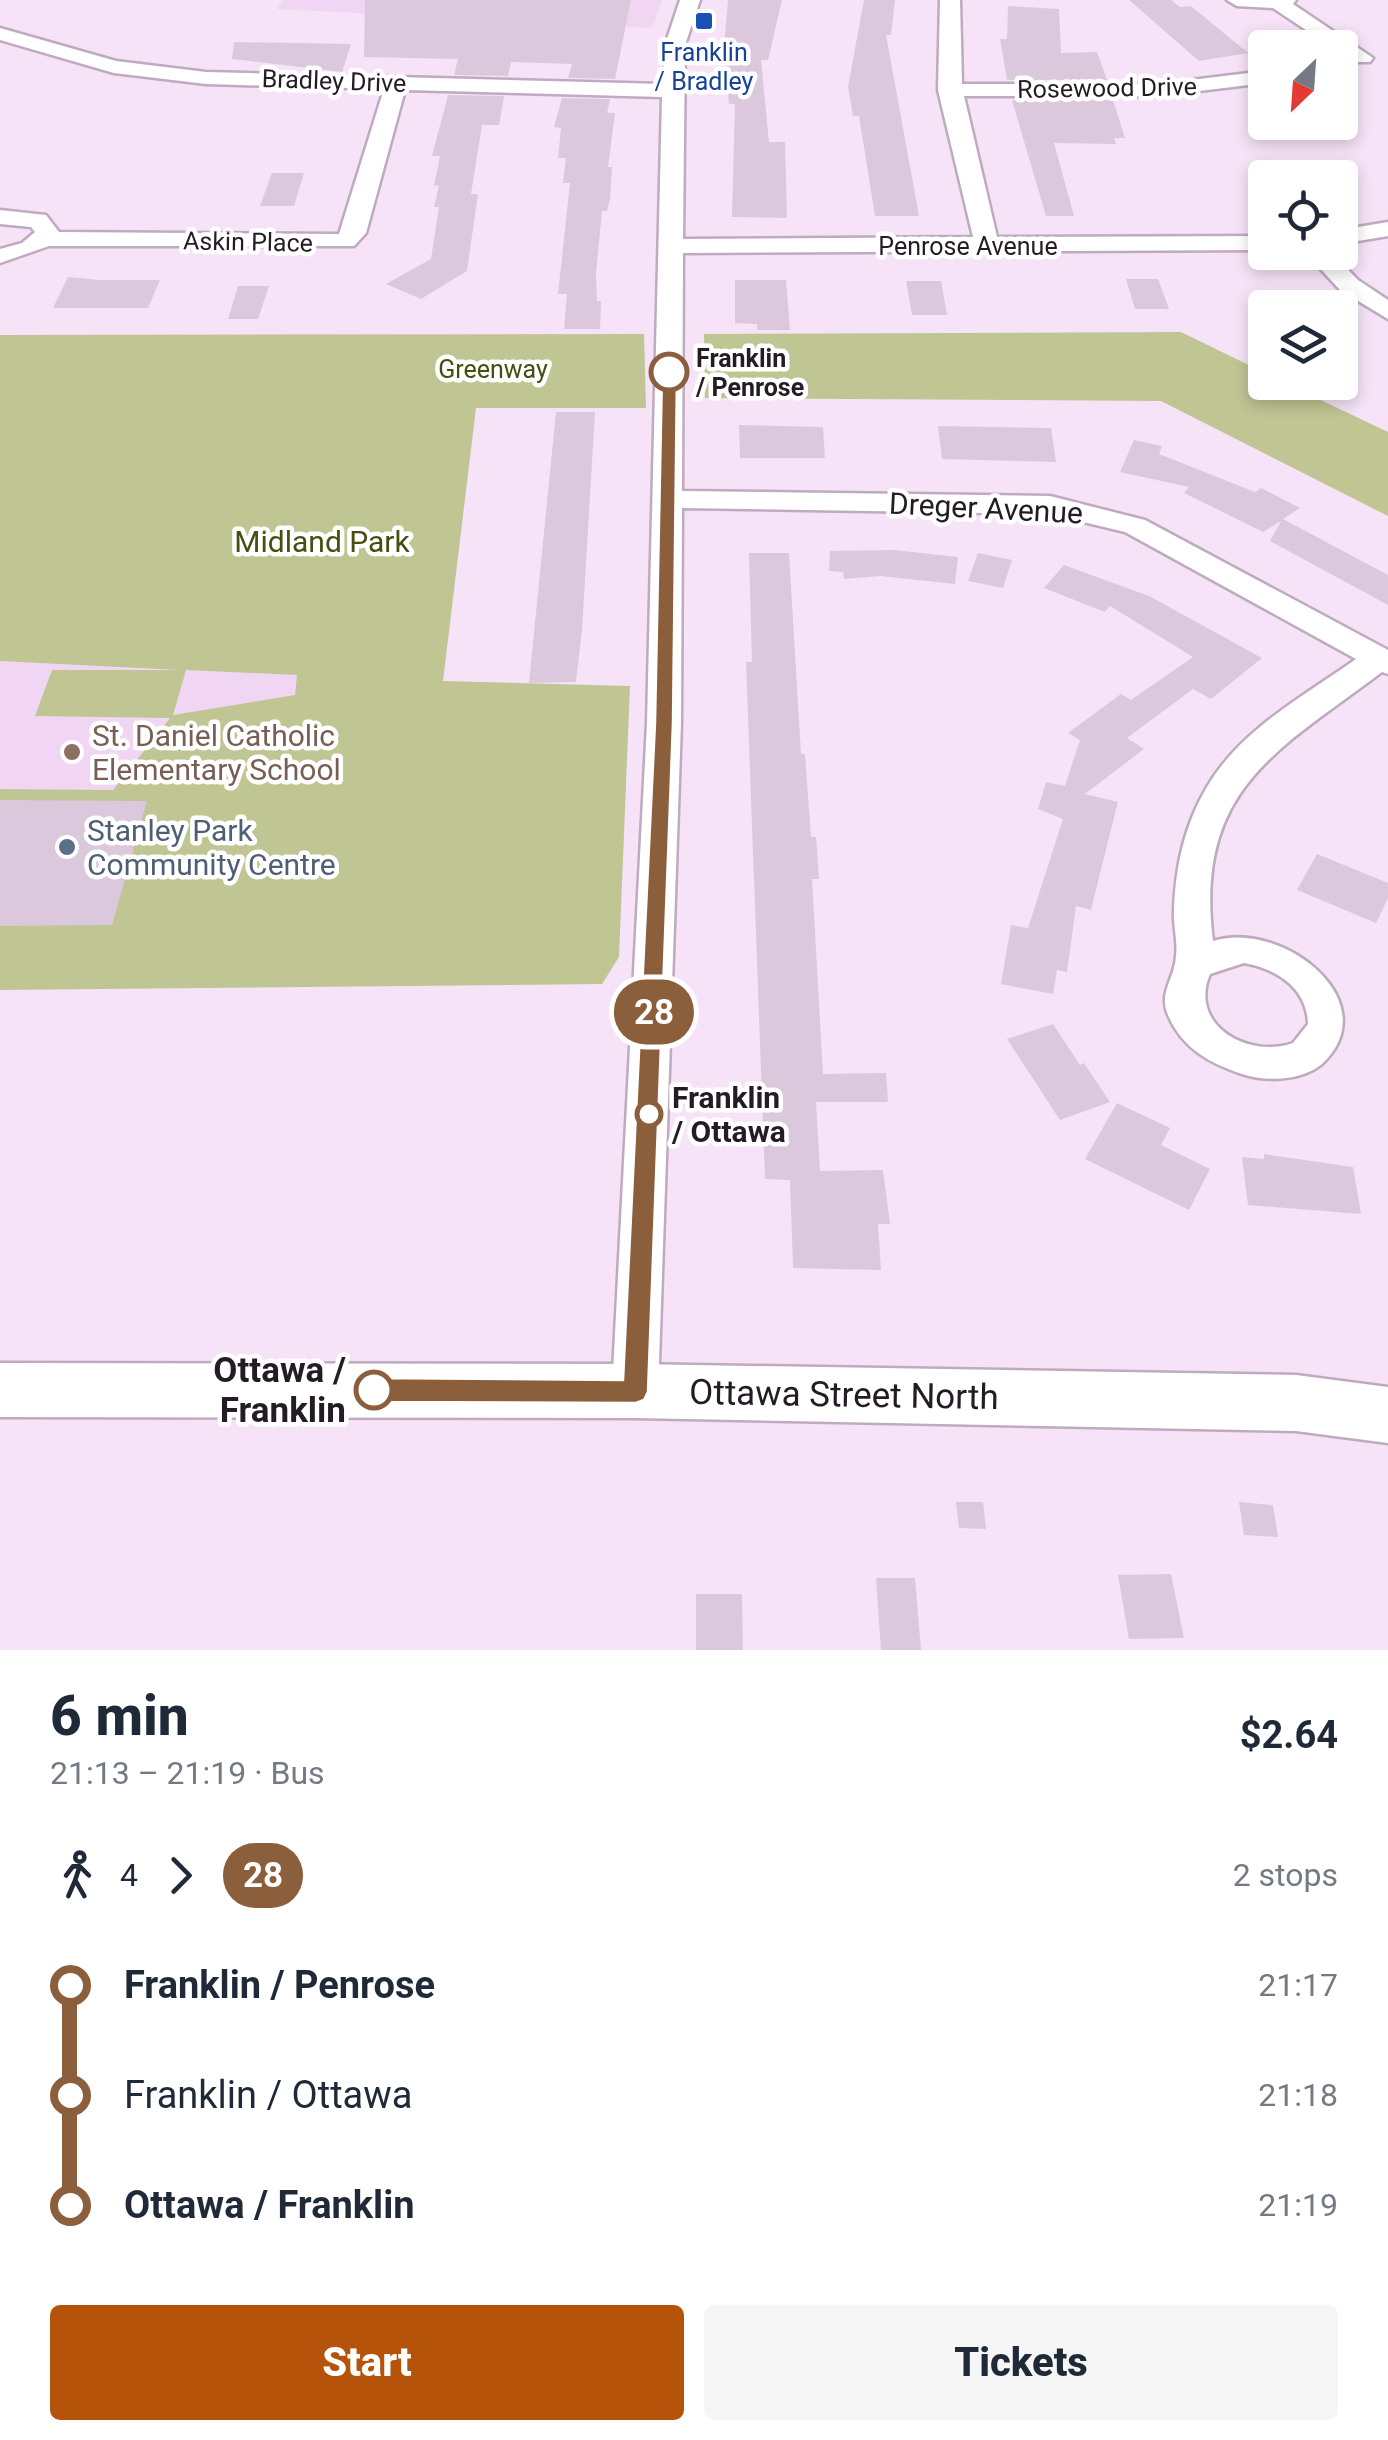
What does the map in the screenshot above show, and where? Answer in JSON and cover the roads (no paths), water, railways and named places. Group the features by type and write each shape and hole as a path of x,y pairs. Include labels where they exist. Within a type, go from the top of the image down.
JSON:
{"main road":[{"name":"Ottawa Street North","path":"0,1390 636,1392 1296,1403 1388,1415"}],"street":[{"path":"636,1392 655,980 668,498 673,90 675,45 690,0"},
{"path":"950,0 949,90 988,247"},
{"path":"1237,0 1282,1 1362,58"},
{"name":"Bradley Drive","path":"0,34 76,58 160,73 673,90"},
{"path":"1358,59 1388,54"},
{"name":"Rosewood Drive","path":"949,90 1158,90 1248,79"},
{"name":"Askin Place","path":"0,256 31,248 44,238 345,241 354,233 396,83"},
{"path":"0,217 38,220 47,232 44,238"},
{"path":"1358,234 1388,229"},
{"name":"Penrose Avenue","path":"670,246 1248,244"},
{"path":"1334,270 1348,285 1388,311"},
{"name":"Dreger Avenue","path":"668,498 1050,506 1090,512 1135,526 1384,660"},
{"path":"1194,965 1192,912 1204,823 1246,758 1384,660"}],"place":[{"name":"Franklin / Bradley","path":"704,21"},
{"name":"Franklin / Penrose","path":"669,372"},
{"name":"St. Daniel Catholic Elementary School","path":"72,752"},
{"name":"Stanley Park Community Centre","path":"67,847"},
{"name":"Franklin / Ottawa","path":"649,1114"},
{"name":"Ottawa / Franklin","path":"374,1390"}],"park label":[{"name":"Greenway","path":"493,369"},
{"name":"Midland Park","path":"322,541"}]}
